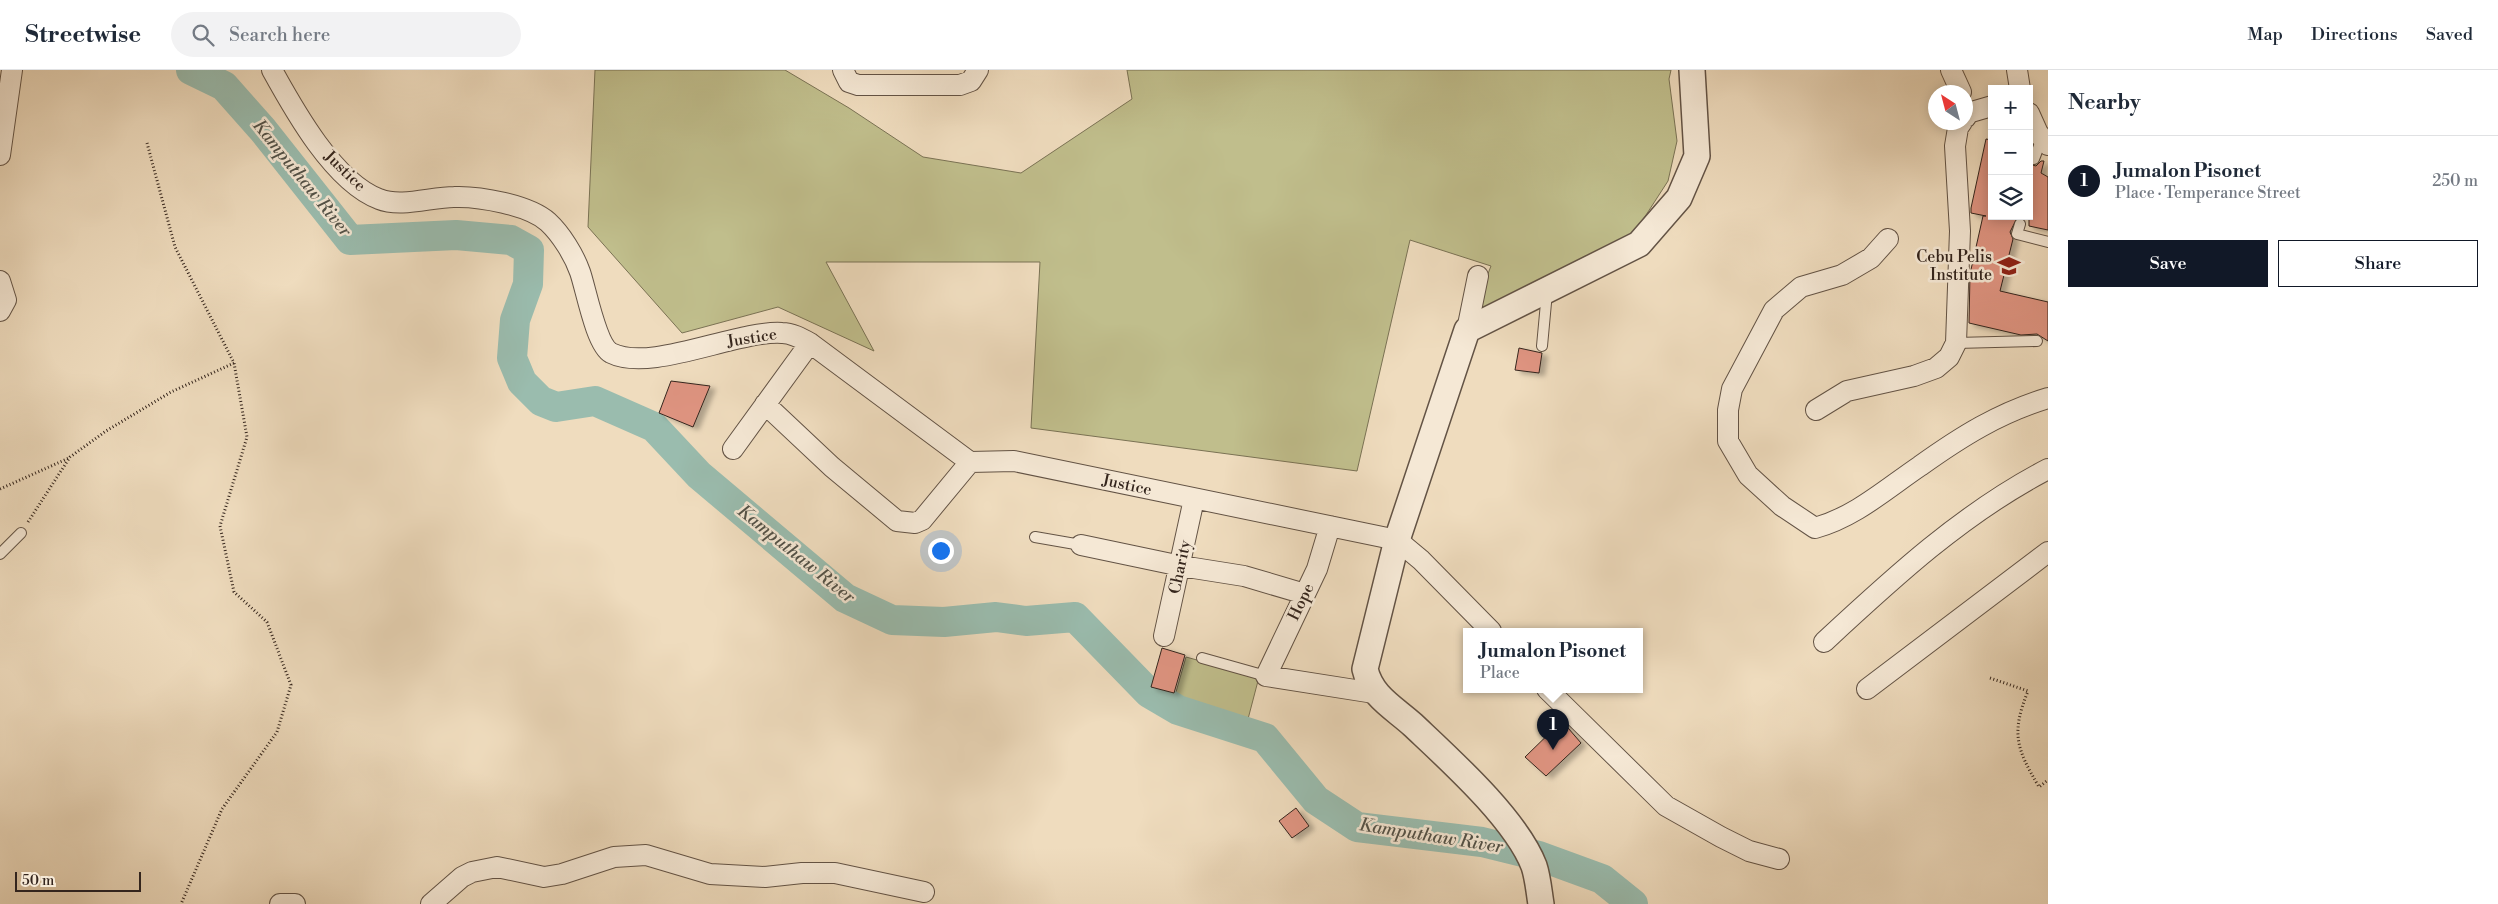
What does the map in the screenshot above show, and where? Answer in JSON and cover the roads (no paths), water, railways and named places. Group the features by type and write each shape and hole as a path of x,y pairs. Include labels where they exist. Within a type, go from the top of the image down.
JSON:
{"street":[{"path":"0,155 12,70"},
{"name":"Justice","path":"272,70 296,116 333,163 366,193 381,200 398,201 455,196 508,204 547,221 568,248 580,270 602,343 611,353 628,357 650,357 753,336 782,332 796,335 810,343 970,462 1014,461 1397,540"},
{"path":"843,72 849,82 858,85 960,85 971,80 978,70"},
{"path":"1467,330 1639,244 1679,198 1697,156 1692,70"},
{"path":"1951,70 1958,85"},
{"path":"2016,70 2019,85"},
{"path":"1973,112 1988,107"},
{"path":"2033,123 2042,147"},
{"path":"1816,410 1847,391 1914,376 1936,368 1949,357 1956,343 1960,231 1955,146 1958,130"},
{"path":"1888,239 1871,258 1842,275 1801,287 1774,310 1732,389 1728,410 1728,441 1748,475 1782,506 1815,528 1837,521 1866,504 1980,425 2019,407 2048,398"},
{"path":"1478,276 1467,330 1397,540 1365,669 1368,682 1374,693 1392,706 1460,770 1512,829 1534,867 1541,904"},
{"path":"0,281 6,300 0,311"},
{"path":"732,449 810,343"},
{"path":"765,404 832,467 897,521 915,523 922,520 970,462"},
{"path":"1824,642 1879,591 1964,521 2010,489 2048,469"},
{"name":"Charity","path":"1164,636 1181,566 1194,499"},
{"name":"Hope","path":"1266,676 1317,569 1330,526"},
{"path":"1397,540 1421,560 1488,628"},
{"path":"1081,545 1181,566 1244,576 1305,594"},
{"path":"1867,689 2048,552"},
{"path":"1266,676 1374,693"},
{"path":"1551,693 1666,806 1720,837 1749,850 1779,859"},
{"path":"431,904 462,877 472,872 497,867 544,877 562,874 614,857 646,855 710,874 765,877 802,873 835,873 924,892"},
{"path":"280,904 295,904"}],"lane":[{"path":"2020,224 2017,234 2048,242"},
{"path":"1542,346 1548,288"},
{"path":"1956,343 2037,341"},
{"path":"0,554 21,533"},
{"path":"1036,537 1081,545"},
{"path":"1202,658 1266,676"}],"waterway":[{"name":"Kamputhaw River","path":"191,70 224,86 263,130 350,240 456,235 511,240 529,250 528,284 515,320 512,358 522,382 541,401 556,407 595,401 654,427 699,475 845,598 892,620 944,622 996,617 1026,621 1075,617 1149,693 1178,710 1265,738 1316,800 1357,827 1482,842 1539,856 1602,879 1633,904"}],"place":[{"name":"Cebu Pelis Institute","path":"2009,266"},
{"name":"Jumalon Pisonet","path":"1553,750"}]}
